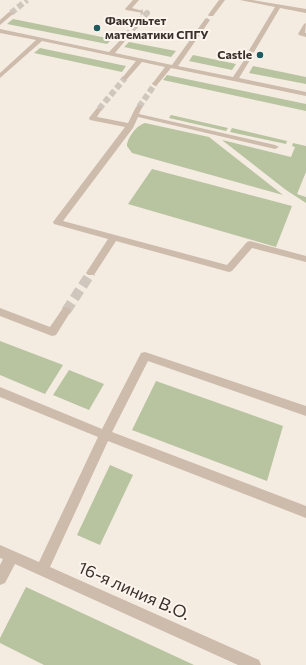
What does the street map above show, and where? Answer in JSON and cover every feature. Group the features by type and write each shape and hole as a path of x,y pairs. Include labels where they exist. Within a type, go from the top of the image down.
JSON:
{"street":[{"path":"136,0 128,9 141,12"},
{"path":"155,84 172,67 188,47 222,0"},
{"path":"243,0 306,11"},
{"path":"251,52 278,6"},
{"path":"0,23 11,13"},
{"path":"306,25 301,34 306,35"},
{"path":"0,32 306,94"},
{"path":"110,54 126,36"},
{"path":"0,76 40,40"},
{"path":"125,78 140,60"},
{"path":"235,80 247,60"},
{"path":"99,109 93,118 130,126"},
{"path":"275,147 138,111 130,126 57,222 230,269 250,244 306,259"},
{"path":"91,273 113,238"},
{"path":"0,312 52,332 66,311"},
{"path":"42,569 105,435 145,356 306,411"},
{"path":"0,392 105,435 306,512"},
{"path":"0,578 6,554"},
{"name":"16-я линия В.О.","path":"6,554 254,665"}],"green space":[{"path":"13,19 112,39 107,44 7,24"},
{"path":"129,42 176,51 171,57 124,47"},
{"path":"40,48 126,66 122,72 34,53"},
{"path":"193,55 236,64 232,70 189,61"},
{"path":"253,66 306,77 306,84 249,73"},
{"path":"167,75 306,104 306,111 163,80"},
{"path":"171,115 228,128 226,131 169,118"},
{"path":"145,123 209,137 283,195 132,153 127,146 127,143 136,129"},
{"path":"232,128 287,141 286,144 230,132"},
{"path":"222,140 291,157 295,147 292,146 293,143 306,146 306,172 297,194 306,197 306,203 286,190"},
{"path":"152,169 292,206 276,247 128,204"},
{"path":"0,341 63,365 45,394 0,375"},
{"path":"69,370 104,384 89,410 53,395"},
{"path":"156,381 283,426 267,481 132,430"},
{"path":"110,465 133,475 100,545 77,535"},
{"path":"26,587 194,665 44,665 0,643 0,638"}],"tunnel":[{"path":"11,13 27,0"},
{"path":"126,36 147,13 141,12"},
{"path":"99,109 125,78"},
{"path":"139,107 155,84"},
{"path":"66,311 91,273"}],"place":[{"name":"Факультет математики СПГУ","path":"97,28"},
{"name":"Castle","path":"260,55"}]}
